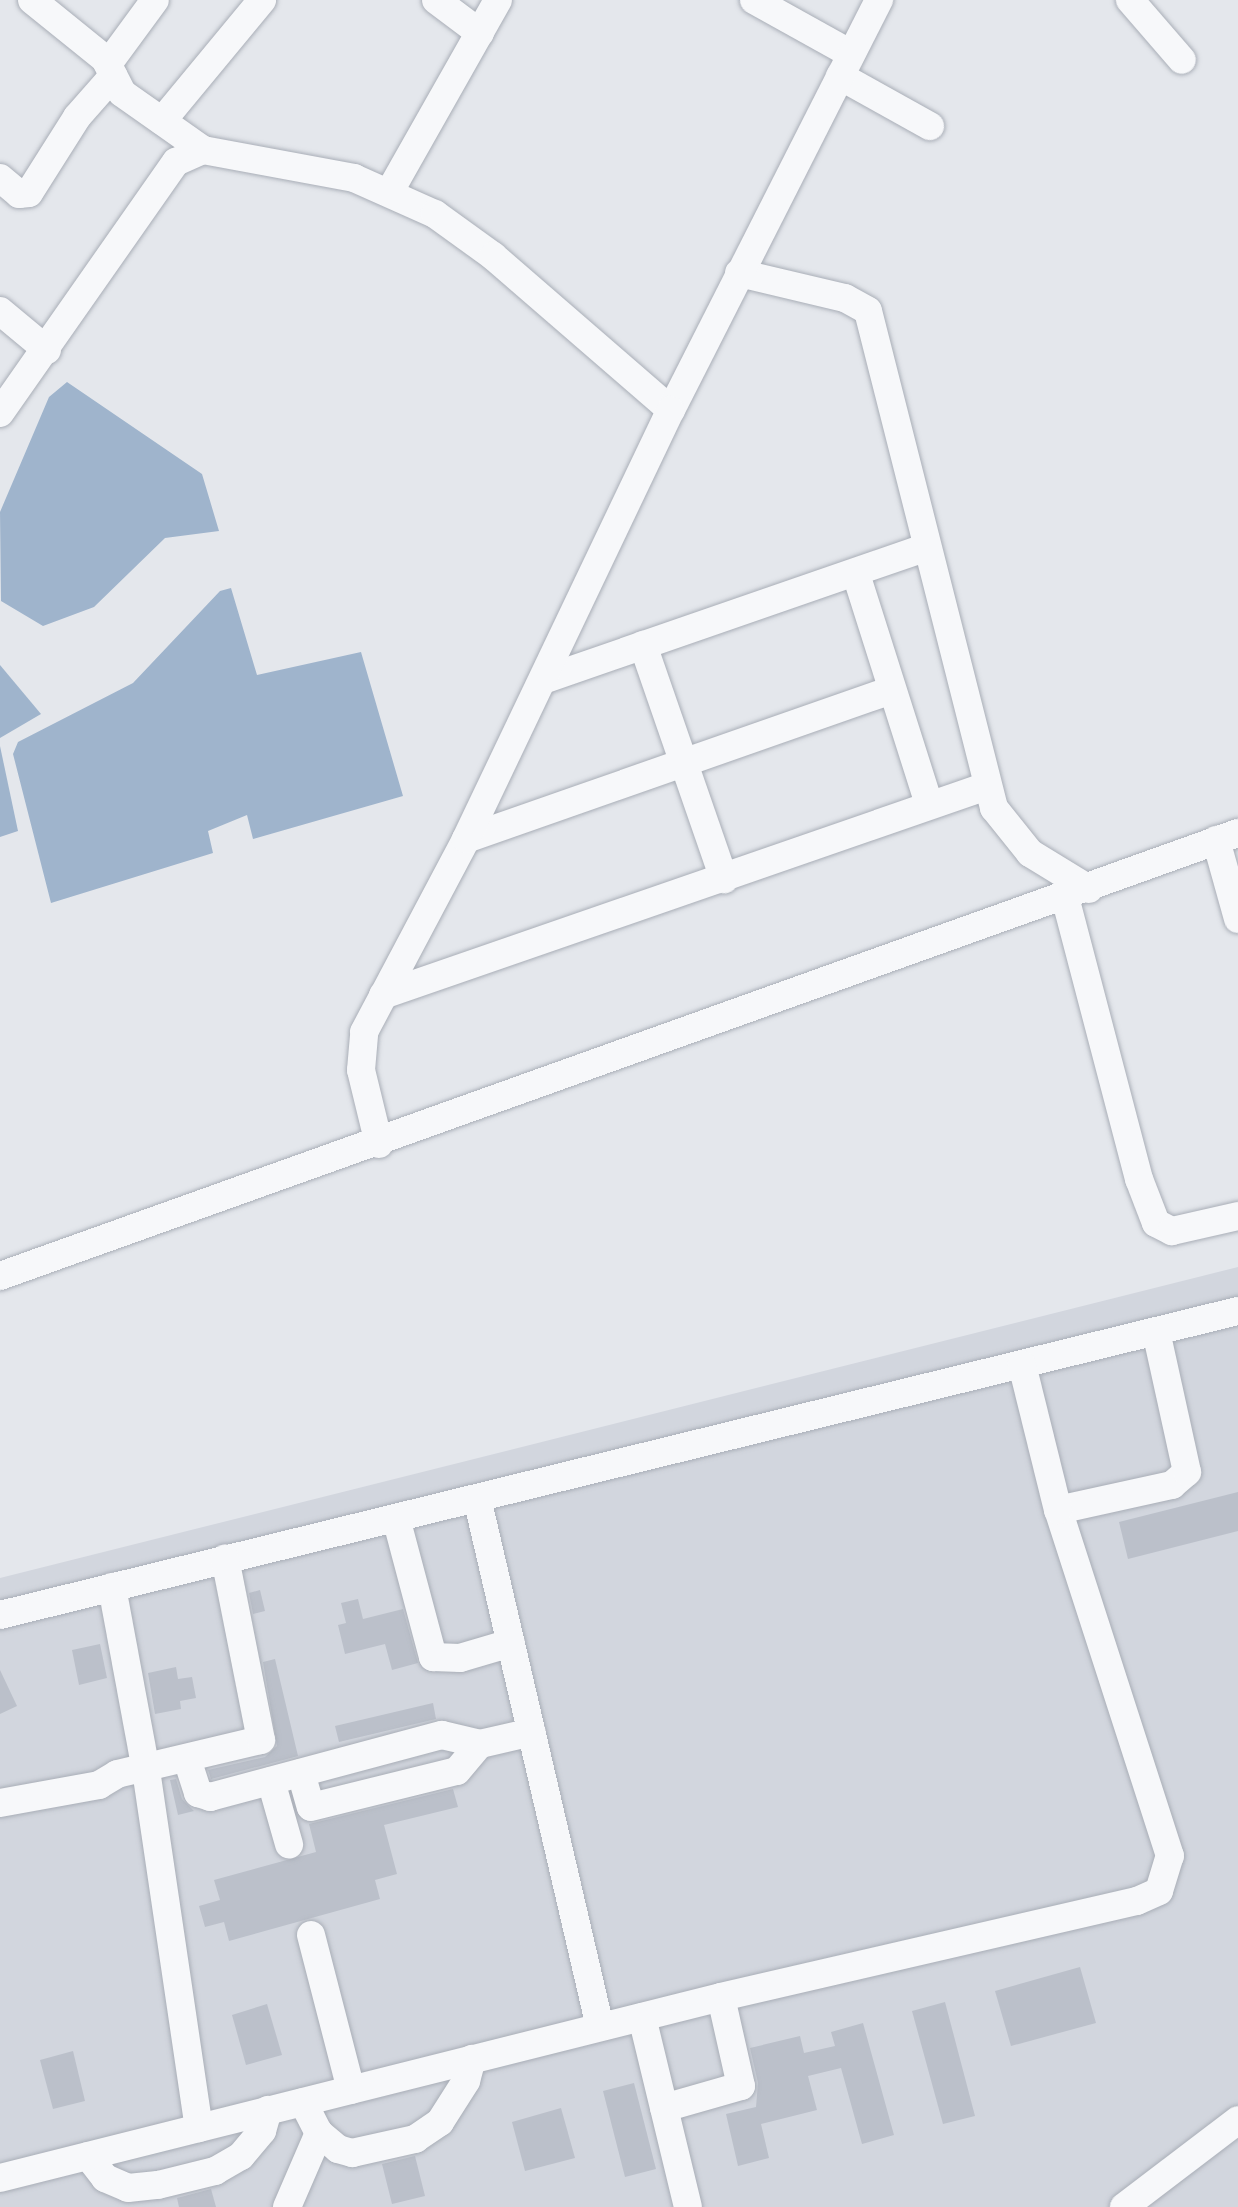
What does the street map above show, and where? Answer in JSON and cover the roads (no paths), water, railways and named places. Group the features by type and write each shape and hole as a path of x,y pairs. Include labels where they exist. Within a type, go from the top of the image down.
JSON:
{"street":[{"path":"32,0 110,70 122,93 203,150 327,171 390,191 435,214 493,256 671,410"},
{"path":"0,178 19,194 29,193 155,0"},
{"path":"436,0 480,33"},
{"path":"390,191 498,0"},
{"path":"754,0 930,126"},
{"path":"379,1144 359,1053 383,995 466,839 671,410 879,0"},
{"path":"1130,0 1182,60"},
{"path":"162,121 258,1"},
{"path":"0,413 176,162 203,150"},
{"path":"739,273 845,298 868,311 987,786 998,819 1012,836 1077,893 1152,1215 1163,1230 1172,1231 1238,1216"},
{"path":"0,311 47,350"},
{"path":"543,680 927,547"},
{"path":"856,574 929,804"},
{"path":"643,645 724,879"},
{"path":"466,839 681,761 892,690"},
{"path":"383,995 987,786"},
{"path":"0,1276 379,1144 1227,836 1238,919"},
{"path":"0,1615 1238,1311"},
{"path":"1058,1510 1172,1485 1187,1472 1156,1331"},
{"path":"0,2178 721,1997 1137,1901 1159,1891 1170,1856 1058,1510 1022,1364"},
{"path":"477,1498 600,2027"},
{"path":"396,1518 433,1657 460,1658 511,1643"},
{"path":"0,1803 99,1785 117,1774 146,1770 261,1740 225,1559"},
{"path":"112,1587 146,1770 199,2128"},
{"path":"187,1759 198,1793 210,1797 442,1735 480,1744 532,1732"},
{"path":"301,1773 311,1807 457,1771 480,1744"},
{"path":"271,1781 289,1844"},
{"path":"311,1935 351,2090"},
{"path":"664,2108 741,2086 721,1997"},
{"path":"642,2017 688,2207"},
{"path":"303,2102 319,2133 352,2153 415,2139 440,2122 466,2081 472,2059"},
{"path":"88,2156 105,2178 128,2188 215,2171 241,2156 262,2131 268,2110"},
{"path":"1124,2207 1238,2120"},
{"path":"287,2207 319,2133"}],"water":[{"path":"67,382 202,474 219,531 165,538 94,607 43,626 1,601 0,512 49,397"},
{"path":"231,588 257,675 361,652 403,796 253,839 247,815 208,831 213,853 51,903 13,754 18,742 133,683 220,591"},
{"path":"0,665 41,714 0,738"},
{"path":"0,746 18,831 0,837"}]}
